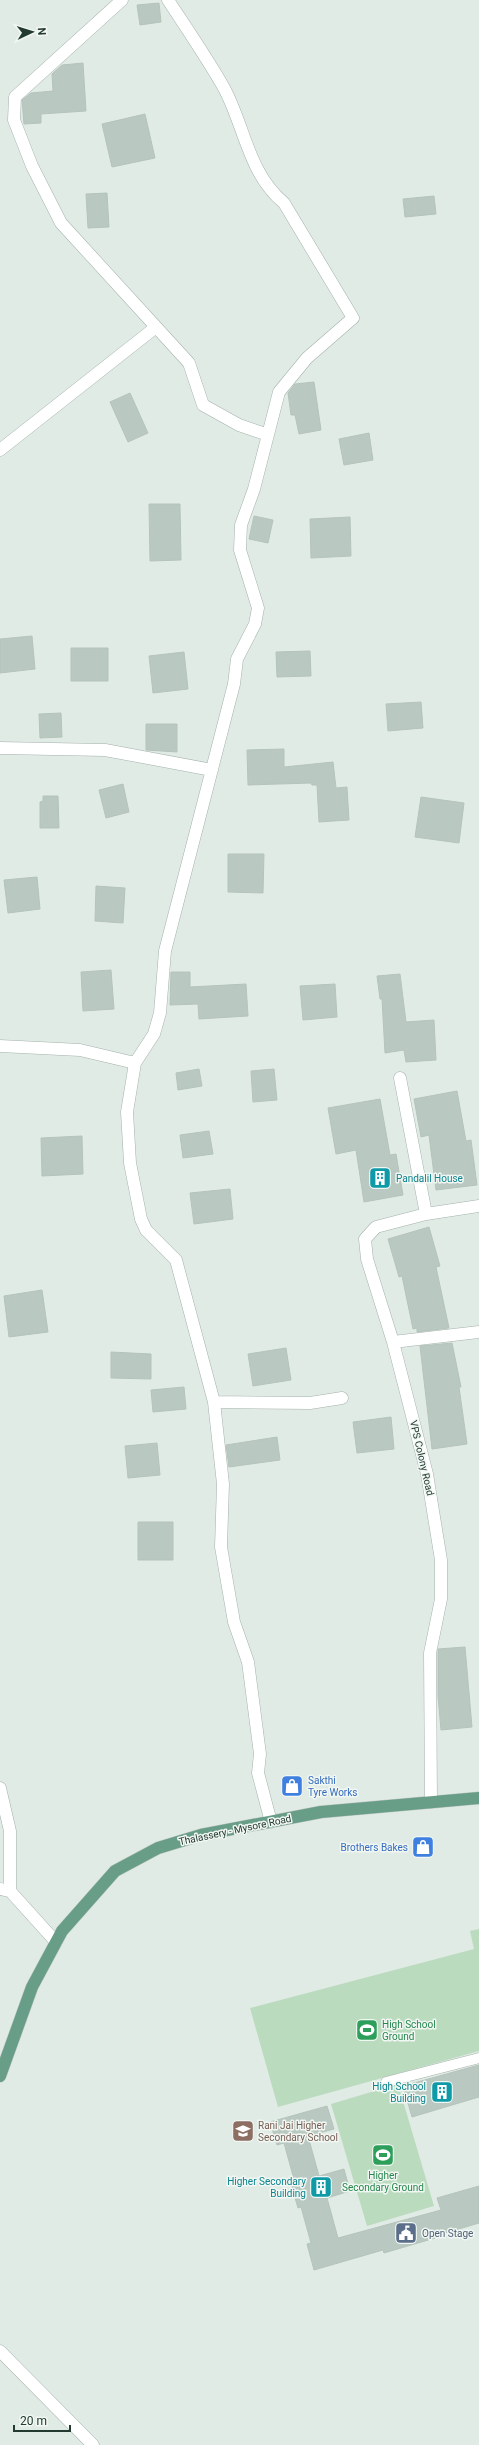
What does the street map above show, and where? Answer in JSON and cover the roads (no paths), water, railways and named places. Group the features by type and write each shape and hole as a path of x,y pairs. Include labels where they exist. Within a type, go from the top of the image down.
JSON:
{"main road":[{"name":"Thalassery - Mysore Road","path":"0,2076 30,1992 56,1942 67,1925 115,1872 121,1868 158,1848 201,1835 322,1812 479,1798"}],"street":[{"path":"122,0 15,97 14,120 32,166 61,222 189,363 203,405 239,425 268,435"},
{"path":"168,0 224,88 254,164 269,190 284,203 353,318 307,358 280,392 254,489 240,525 240,550 258,608 255,624 238,659 234,684 165,951 160,1013 154,1034 135,1063 127,1112 130,1162 141,1219 146,1230 176,1260 214,1402 223,1484 221,1547 234,1622 248,1662 260,1754 258,1773 270,1822"},
{"path":"0,450 156,326"},
{"path":"0,748 105,750 212,770"},
{"path":"0,1046 80,1050 135,1063"},
{"path":"400,1078 426,1214"},
{"name":"VPS Colony Road","path":"431,1802 430,1653 441,1599 442,1560 427,1474 393,1342 367,1259 365,1239 376,1227 426,1214 479,1206"},
{"path":"393,1342 479,1332"},
{"path":"214,1402 310,1404 342,1398"},
{"path":"0,1788 10,1831 5,1890 56,1942"},
{"path":"0,2351 93,2445"}],"lane":[{"path":"386,2082 479,2058"}],"place":[{"name":"Pandalil House","path":"380,1178"},
{"name":"Sakthi Tyre Works","path":"292,1786"},
{"name":"Brothers Bakes","path":"423,1847"},
{"name":"High School Ground","path":"367,2030"},
{"name":"High School Building","path":"442,2092"},
{"name":"Rani Jai Higher Secondary School","path":"243,2131"},
{"name":"Higher Secondary Ground","path":"383,2155"},
{"name":"Higher Secondary Building","path":"321,2187"},
{"name":"Open Stage","path":"406,2233"}]}
